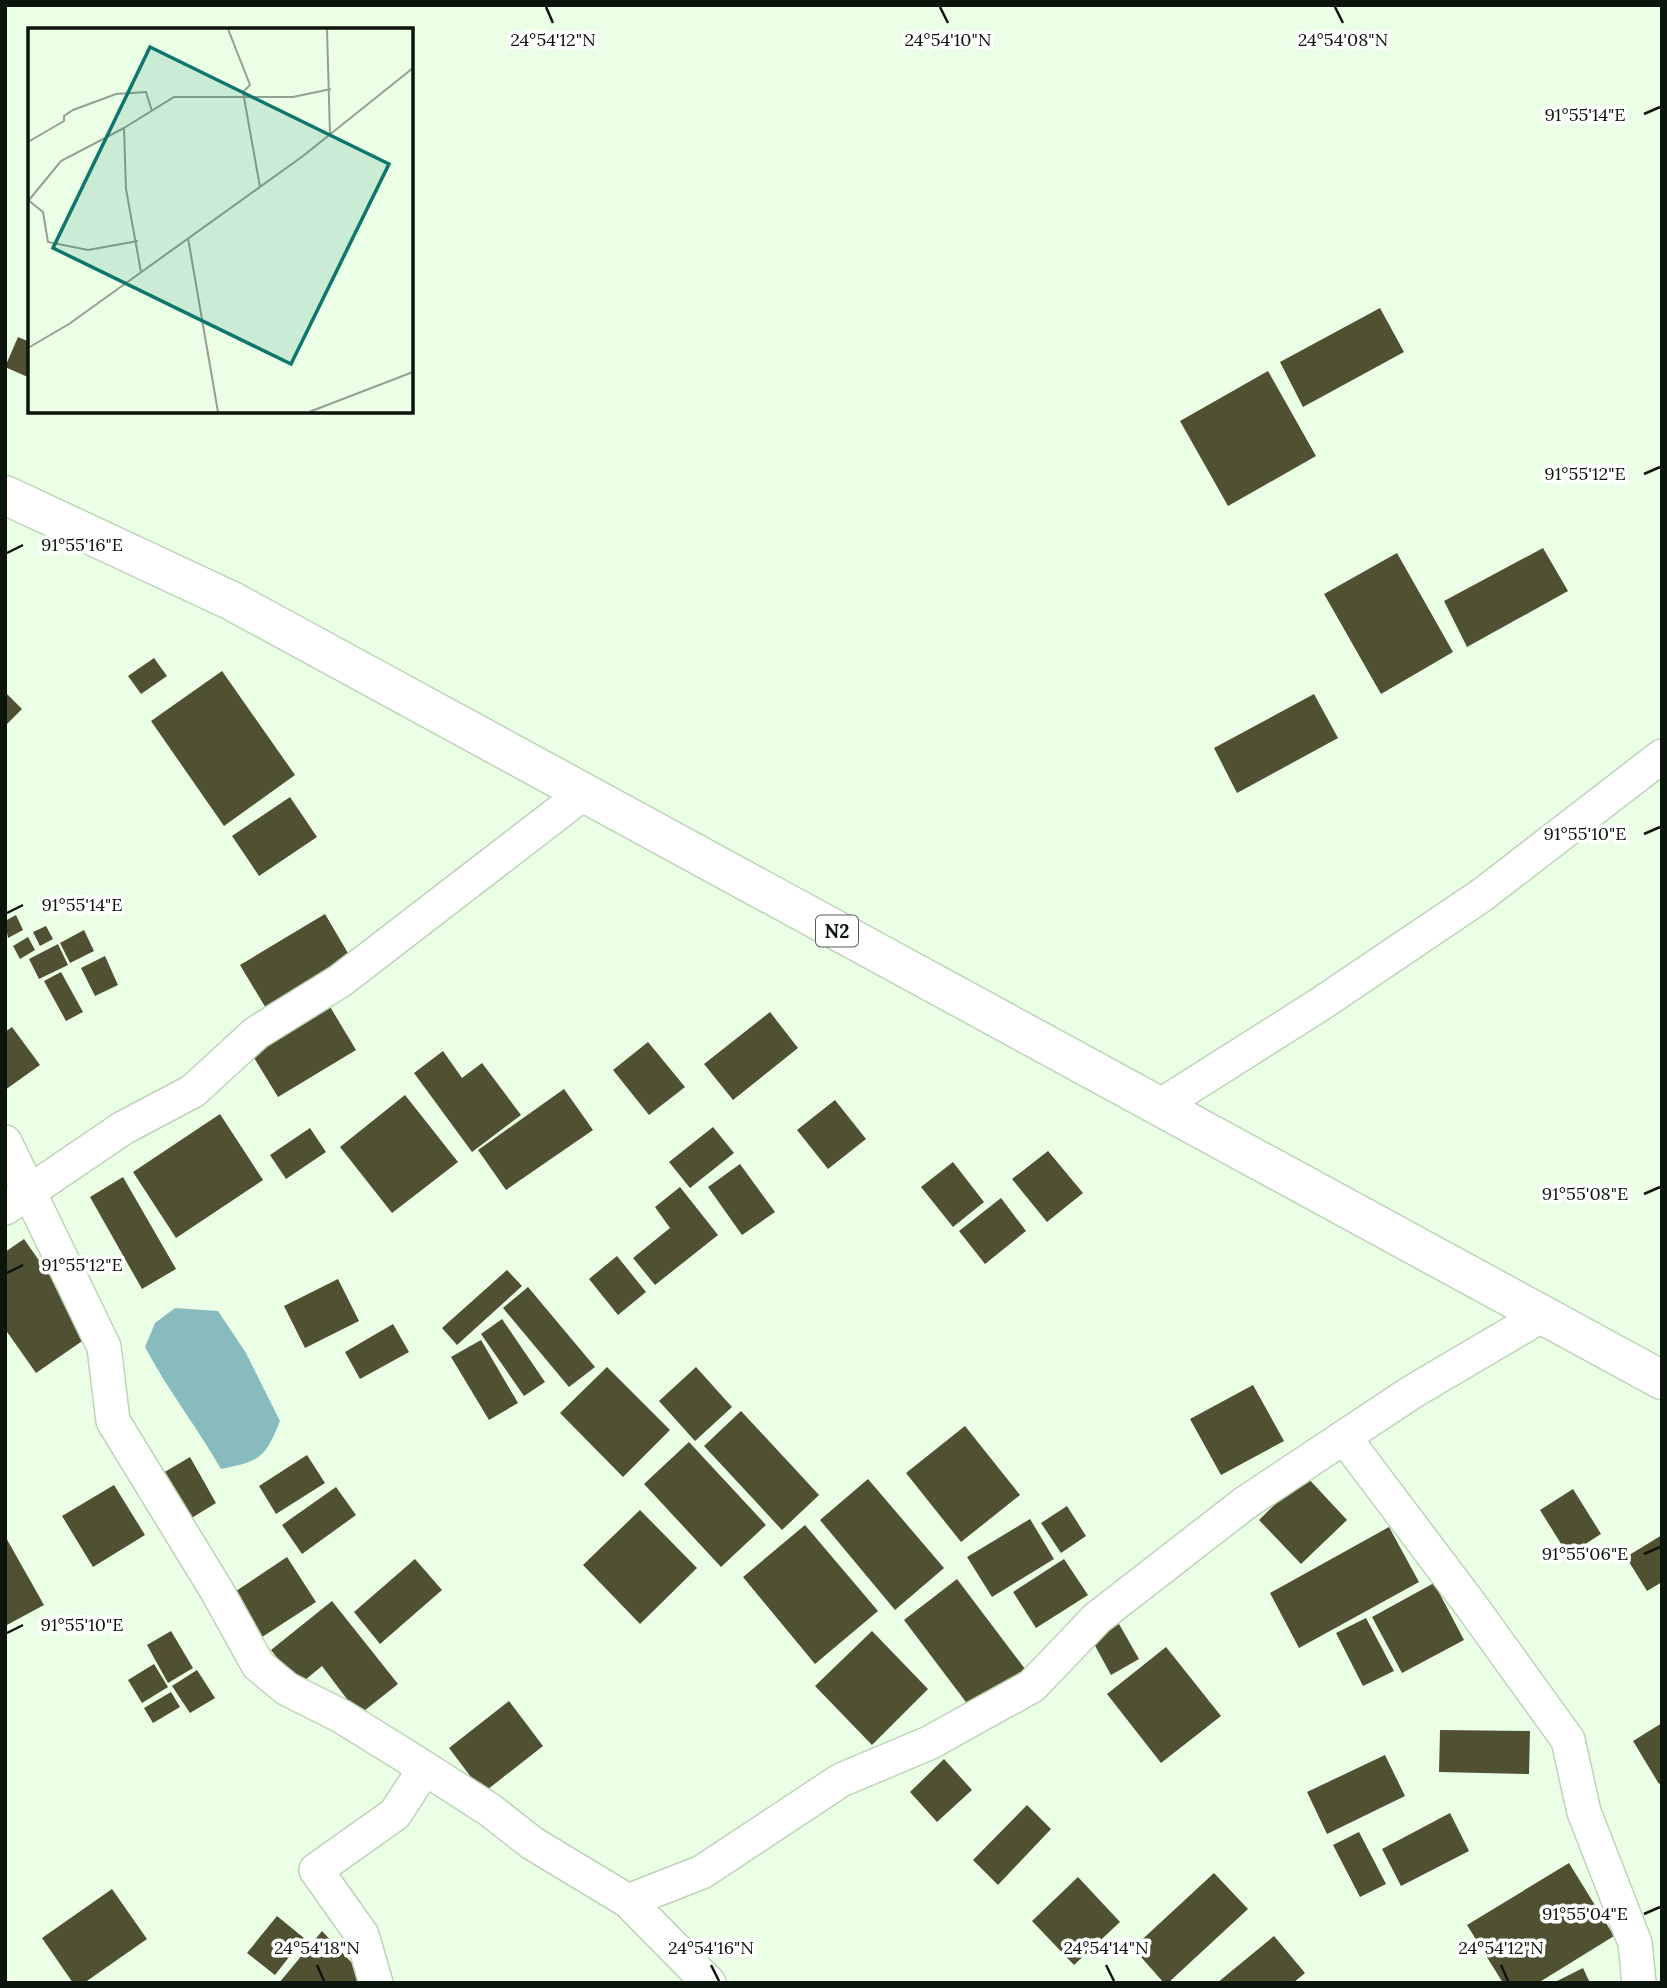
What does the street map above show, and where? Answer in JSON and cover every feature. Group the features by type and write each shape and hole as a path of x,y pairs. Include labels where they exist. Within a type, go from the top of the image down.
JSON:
{"highway":[{"name":"N2","path":"5,495 232,601 1662,1380"}],"street":[{"path":"1158,1107 1320,1005 1482,895 1662,756"},
{"path":"17,1200 123,1128 194,1091 256,1033 340,981 584,793"},
{"path":"5,1142 17,1200 104,1347 113,1421 217,1591 258,1665 286,1689 341,1716 425,1768 490,1810 532,1843 628,1901 709,1983"},
{"path":"628,1901 702,1872 841,1780 929,1743 1032,1686 1097,1618 1245,1503 1412,1392 1541,1316"},
{"path":"1344,1437 1568,1740 1584,1812 1635,1943 1639,1983"},
{"path":"376,1983 362,1935 316,1870 395,1814 425,1768"}],"water":[{"path":"175,1308 218,1311 246,1353 280,1421 270,1443 260,1456 253,1460 221,1469 145,1347 155,1323"}],"building":[{"path":"1380,308 1404,352 1303,407 1280,362"},
{"path":"18,337 28,341 28,377 5,367"},
{"path":"1268,371 1316,456 1228,506 1180,421"},
{"path":"1543,548 1568,591 1467,647 1444,601"},
{"path":"1397,553 1453,652 1381,694 1324,594"},
{"path":"154,658 167,676 141,694 128,676"},
{"path":"222,671 295,775 224,826 151,721"},
{"path":"5,692 22,709 5,726"},
{"path":"1314,694 1338,738 1237,793 1214,748"},
{"path":"290,797 317,837 259,876 232,836"},
{"path":"325,914 352,960 267,1010 240,965"},
{"path":"16,915 23,930 8,938 5,921"},
{"path":"46,926 53,939 40,946 33,932"},
{"path":"84,930 94,951 70,963 60,943"},
{"path":"28,937 35,950 20,959 13,946"},
{"path":"58,944 68,965 39,979 29,959"},
{"path":"105,956 118,985 95,996 81,968"},
{"path":"61,972 83,1012 66,1021 44,981"},
{"path":"326,1000 356,1050 278,1097 248,1048"},
{"path":"770,1012 798,1048 733,1100 704,1064"},
{"path":"12,1027 40,1065 5,1090 5,1032"},
{"path":"648,1042 685,1087 649,1115 613,1070"},
{"path":"443,1051 462,1078 482,1063 521,1115 472,1152 414,1073"},
{"path":"564,1089 593,1130 506,1190 478,1150"},
{"path":"405,1095 458,1162 392,1213 340,1147"},
{"path":"835,1100 866,1139 828,1169 797,1130"},
{"path":"220,1114 263,1180 176,1238 133,1172"},
{"path":"713,1127 734,1153 690,1188 669,1162"},
{"path":"310,1128 326,1152 286,1179 270,1155"},
{"path":"1048,1151 1083,1193 1047,1222 1012,1179"},
{"path":"953,1162 984,1202 953,1227 921,1187"},
{"path":"740,1164 775,1212 742,1235 708,1187"},
{"path":"123,1177 176,1269 142,1289 90,1197"},
{"path":"680,1187 718,1235 655,1285 633,1258 670,1228 655,1207"},
{"path":"1001,1198 1026,1231 985,1264 959,1231"},
{"path":"24,1239 91,1335 36,1373 5,1329 5,1252"},
{"path":"617,1256 646,1292 618,1315 589,1279"},
{"path":"507,1270 522,1286 457,1345 442,1328"},
{"path":"338,1279 359,1321 305,1348 284,1306"},
{"path":"528,1287 595,1367 569,1387 503,1308"},
{"path":"502,1319 545,1382 524,1396 481,1334"},
{"path":"393,1324 409,1352 360,1379 345,1352"},
{"path":"481,1340 518,1403 489,1420 451,1357"},
{"path":"607,1367 670,1430 623,1477 560,1413"},
{"path":"696,1367 732,1407 695,1441 659,1401"},
{"path":"1253,1385 1284,1441 1221,1475 1190,1419"},
{"path":"741,1411 819,1495 782,1530 704,1446"},
{"path":"965,1426 1020,1495 961,1542 906,1473"},
{"path":"689,1442 766,1525 721,1567 644,1484"},
{"path":"307,1455 325,1483 276,1514 259,1486"},
{"path":"190,1457 216,1503 190,1519 163,1473"},
{"path":"1305,1475 1347,1520 1301,1564 1259,1520"},
{"path":"868,1479 944,1568 895,1610 820,1520"},
{"path":"114,1485 145,1535 93,1567 62,1516"},
{"path":"336,1487 356,1515 302,1554 282,1525"},
{"path":"1573,1489 1601,1534 1568,1555 1540,1510"},
{"path":"1067,1506 1086,1536 1061,1553 1041,1523"},
{"path":"640,1510 697,1568 640,1624 583,1565"},
{"path":"1030,1519 1054,1559 992,1597 967,1557"},
{"path":"805,1525 878,1611 815,1664 743,1577"},
{"path":"1389,1527 1419,1582 1299,1648 1270,1593"},
{"path":"1662,1535 1662,1582 1647,1591 1626,1557"},
{"path":"5,1536 44,1605 5,1626"},
{"path":"287,1557 316,1602 259,1639 230,1595"},
{"path":"415,1559 442,1590 380,1644 354,1612"},
{"path":"1064,1559 1088,1595 1036,1628 1013,1592"},
{"path":"957,1579 1028,1673 975,1714 904,1620"},
{"path":"1434,1583 1464,1640 1402,1673 1372,1617"},
{"path":"332,1601 398,1684 359,1715 322,1666 299,1685 271,1650"},
{"path":"1366,1618 1394,1671 1363,1686 1336,1633"},
{"path":"1119,1624 1139,1659 1111,1675 1092,1640"},
{"path":"171,1631 193,1668 168,1683 147,1645"},
{"path":"872,1631 928,1689 872,1745 815,1686"},
{"path":"1166,1647 1221,1716 1161,1763 1107,1694"},
{"path":"154,1664 168,1687 142,1703 128,1680"},
{"path":"197,1670 215,1698 190,1713 172,1686"},
{"path":"171,1692 180,1707 153,1723 144,1708"},
{"path":"509,1701 543,1746 483,1793 449,1748"},
{"path":"1662,1723 1662,1782 1659,1784 1633,1741"},
{"path":"1440,1730 1530,1731 1529,1774 1439,1772"},
{"path":"1385,1755 1405,1796 1327,1834 1307,1792"},
{"path":"944,1759 972,1790 937,1822 910,1792"},
{"path":"1027,1805 1051,1829 998,1885 973,1860"},
{"path":"1450,1813 1469,1851 1401,1886 1382,1849"},
{"path":"1359,1832 1386,1884 1360,1897 1333,1845"},
{"path":"1569,1863 1614,1936 1538,1983 1503,1983 1467,1925"},
{"path":"1214,1873 1248,1909 1168,1983 1164,1983 1133,1948"},
{"path":"1078,1877 1120,1922 1074,1965 1032,1921"},
{"path":"112,1889 147,1939 84,1983 73,1983 42,1938"},
{"path":"277,1916 304,1938 275,1975 247,1953"},
{"path":"322,1931 365,1977 353,1983 279,1983"},
{"path":"1274,1936 1305,1973 1293,1983 1217,1983"},
{"path":"1583,1968 1590,1983 1553,1983"}]}
